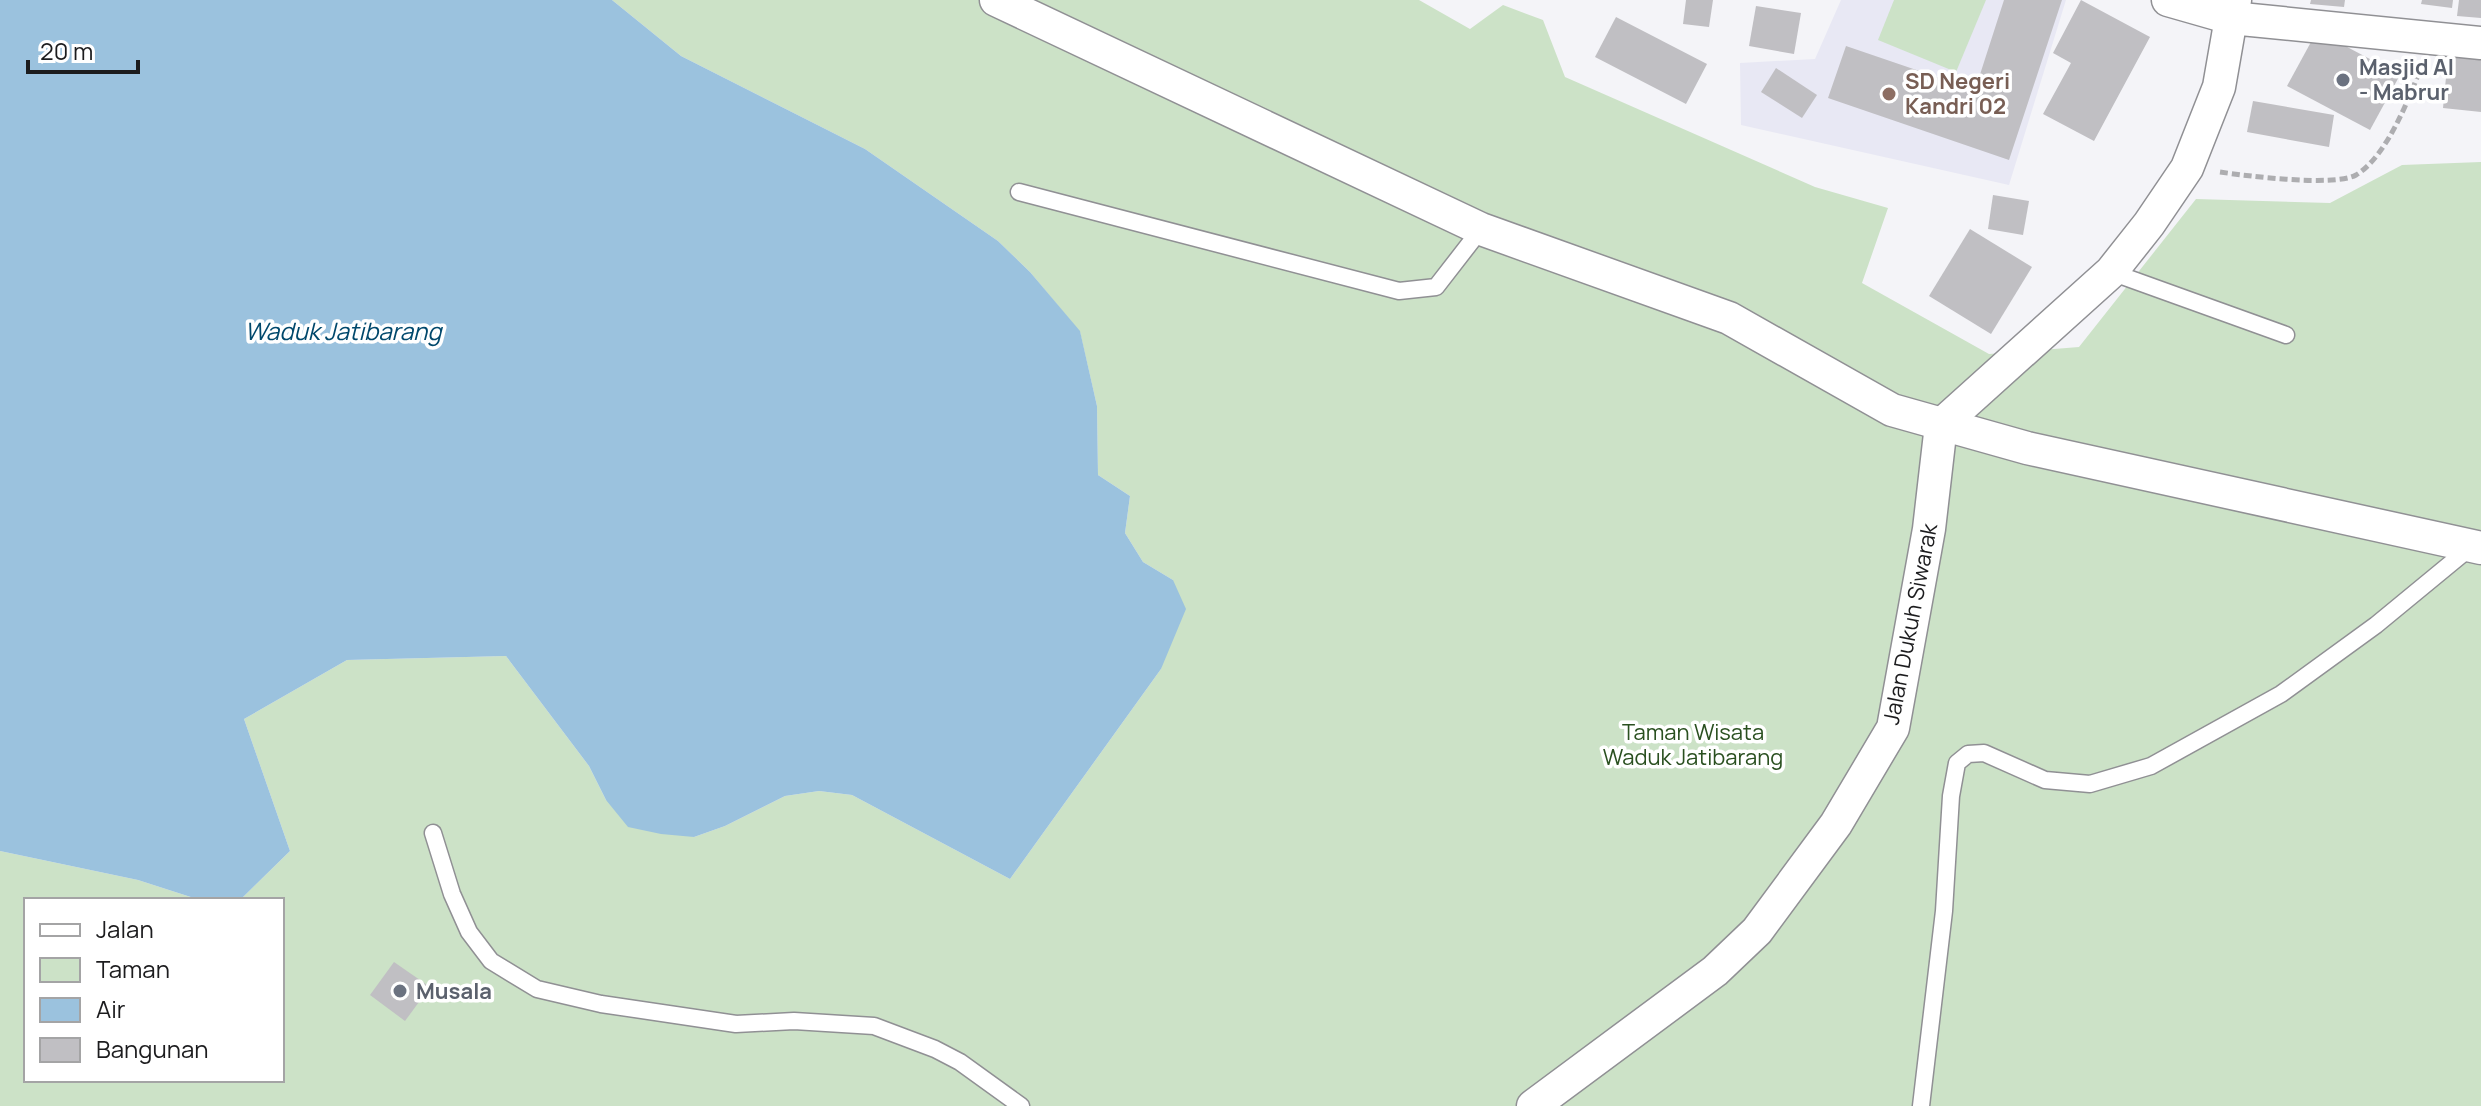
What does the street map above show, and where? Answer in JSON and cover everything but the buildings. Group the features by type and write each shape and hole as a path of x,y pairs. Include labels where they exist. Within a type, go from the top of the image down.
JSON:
{"street":[{"path":"996,0 1481,229 1729,318 1892,410 2027,448 2476,547"},
{"path":"2168,0 2481,43"},
{"path":"1941,425 2111,272 2149,224 2187,168 2219,87 2233,9"},
{"name":"Jalan Dukuh Siwarak","path":"1533,1106 1715,971 1757,931 1836,824 1893,728 1929,529 1941,425"}],"lane":[{"path":"1019,192 1399,291 1436,287 1481,229"},
{"path":"2111,272 2286,335"},
{"path":"1921,1106 1944,911 1951,796 1957,763 1968,754 1984,753 2045,780 2090,784 2151,766 2281,694 2476,547"},
{"path":"433,833 452,894 469,932 491,961 537,989 601,1004 736,1024 794,1021 874,1026 960,1062 1021,1106"}],"path":[{"path":"2187,168 2260,177 2353,177 2368,166 2401,119 2433,38"}],"shaded area":[{"name":"SD Negeri Kandri 02","path":"1841,0 2066,0 2009,185 1741,125 1740,63 1815,59"}],"green space":[{"name":"Taman Wisata Waduk Jatibarang","path":"612,0 1419,0 1470,29 1503,5 1543,20 1565,77 1815,187 1888,208 1862,283 1989,354 2079,347 2196,199 2330,203 2402,165 2481,162 2481,1106 0,1106 0,851 138,880 194,898 24,898 24,1082 284,1082 284,898 242,898 290,851 244,719 347,660 506,656 589,766 606,800 694,837 725,826 785,796 819,791 852,795 1010,879 1161,669 1173,580 1143,562 1125,533 1130,496 1098,475 1097,406 1080,332 1030,272 998,241 865,149 681,56"},
{"path":"1894,0 1986,0 1956,72 1878,40"}],"water":[{"name":"Waduk Jatibarang","path":"0,0 612,0 681,56 865,149 998,241 1030,272 1080,331 1097,406 1098,475 1130,496 1125,533 1143,562 1173,580 1186,609 1161,669 1010,879 852,795 819,791 785,796 725,826 694,837 628,827 606,800 589,766 506,656 347,660 244,719 290,851 242,898 194,898 138,880 0,851"}],"place":[{"name":"Masjid Al - Mabrur","path":"2343,80"},
{"name":"SD Negeri Kandri 02","path":"1889,94"},
{"name":"Musala","path":"400,991"}]}
